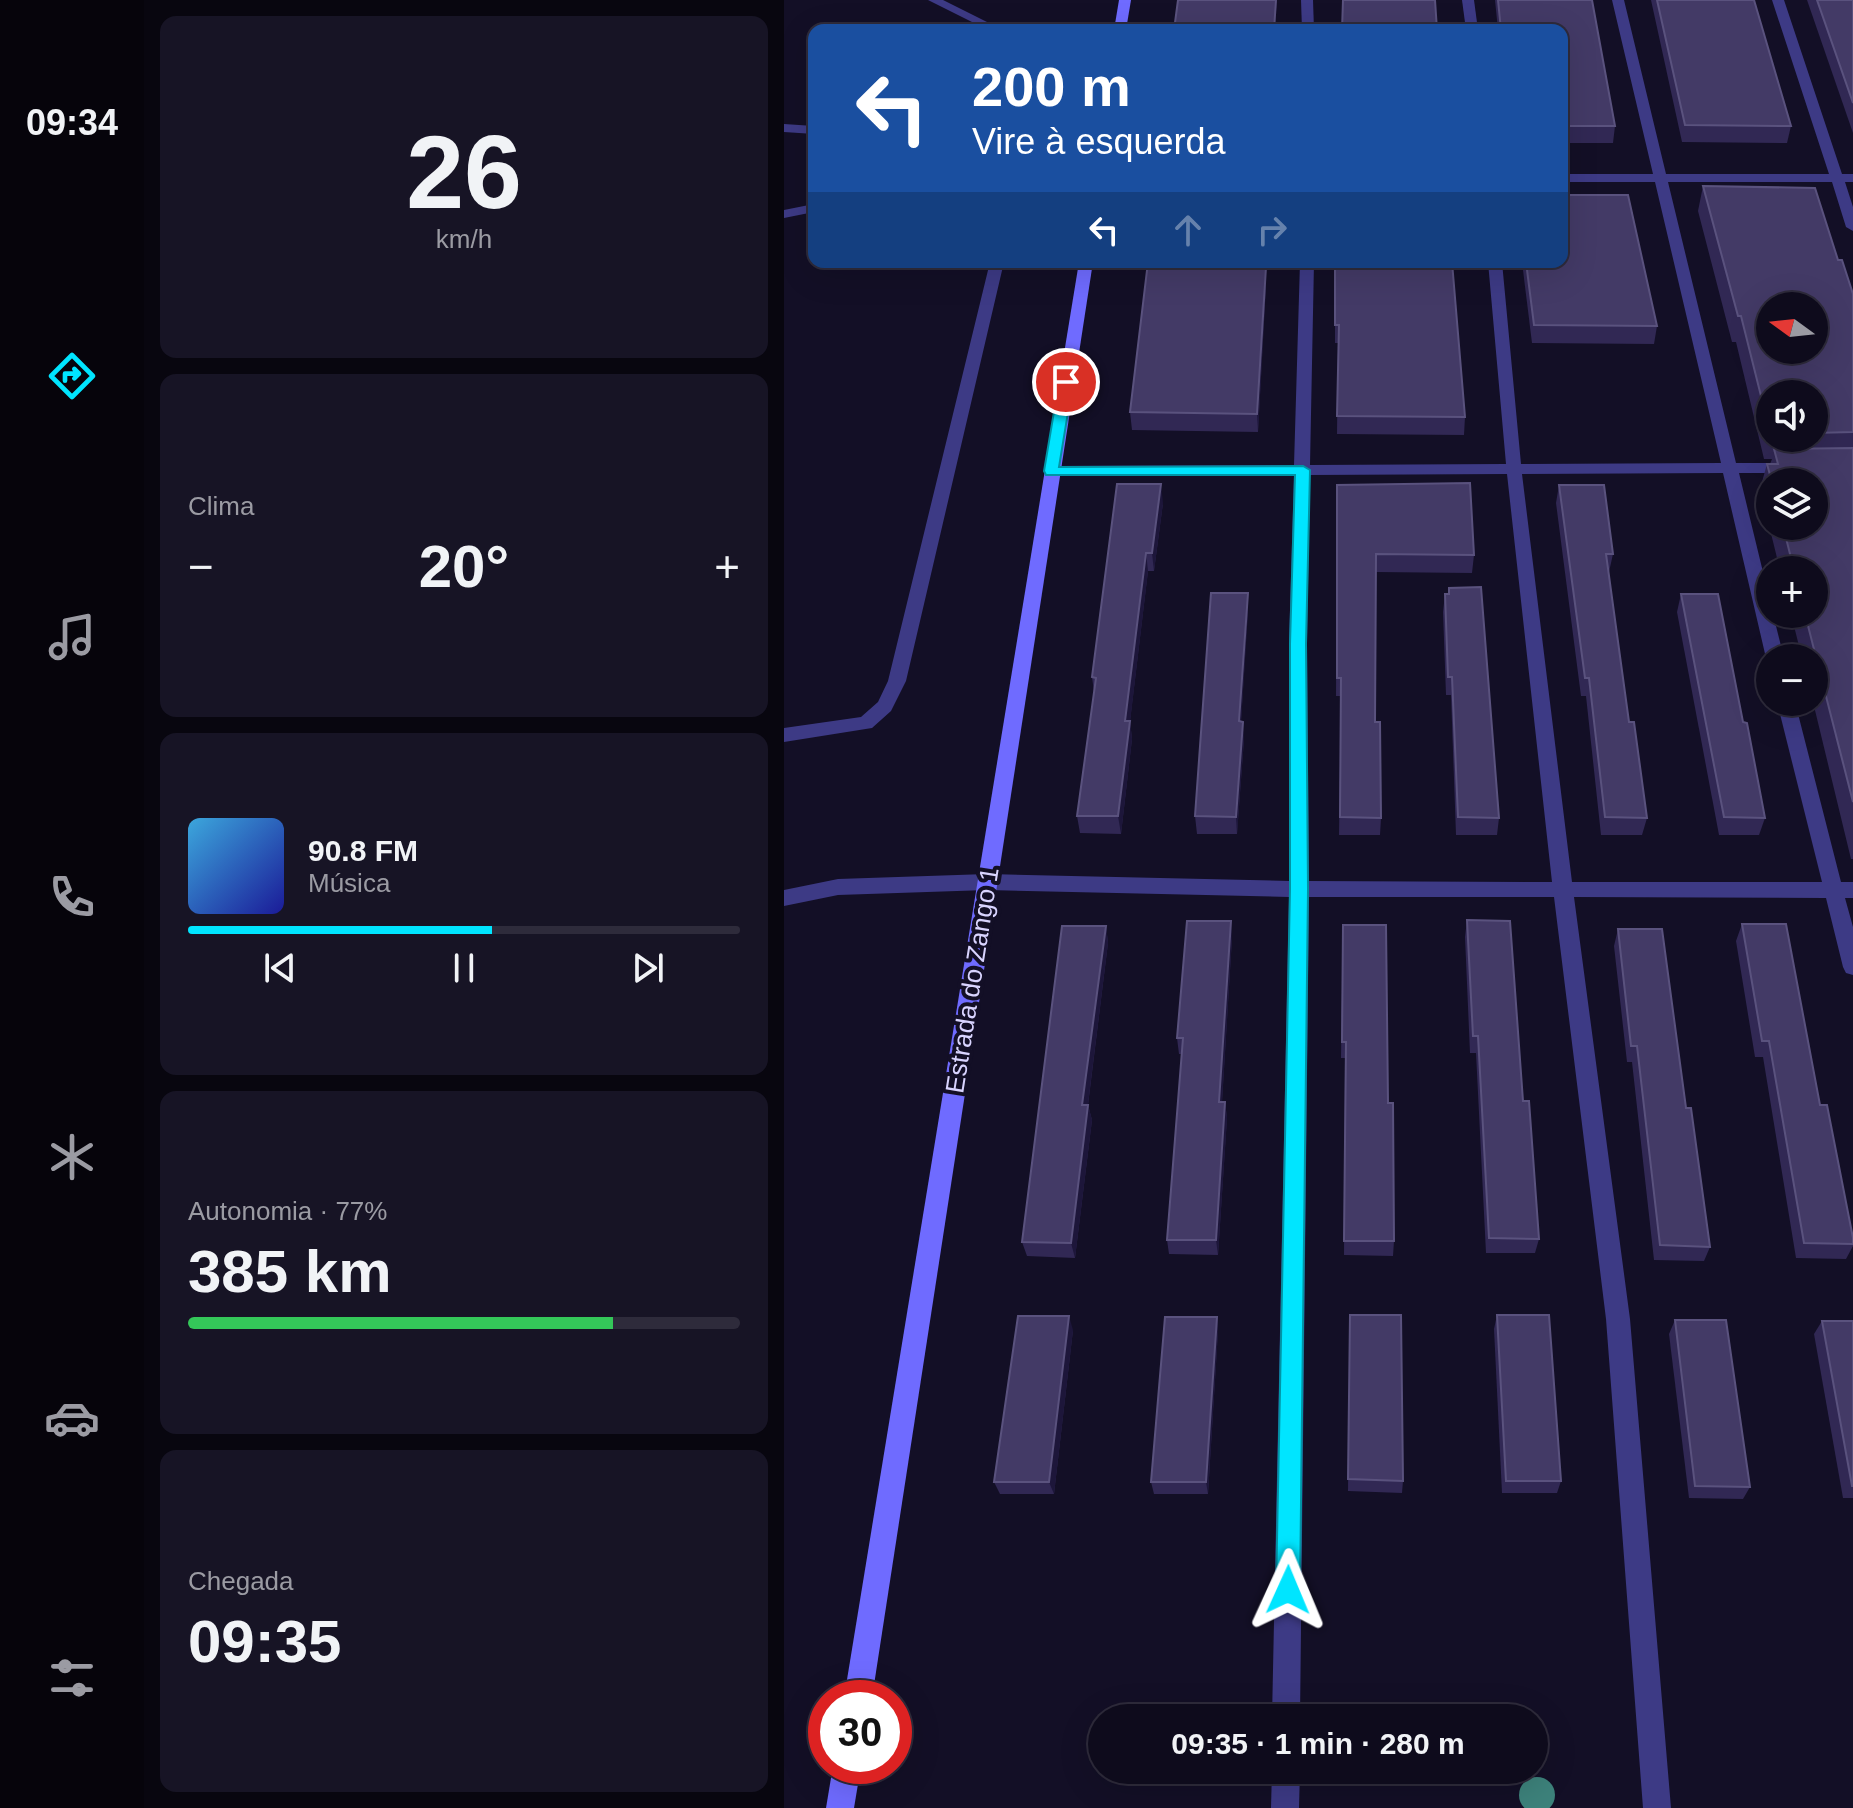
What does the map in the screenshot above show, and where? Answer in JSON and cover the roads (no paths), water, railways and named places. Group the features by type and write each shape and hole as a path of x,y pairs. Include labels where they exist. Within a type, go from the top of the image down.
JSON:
{"street":[{"path":"934,0 984,24"},
{"path":"1121,24 1125,0"},
{"path":"1307,0 1308,24"},
{"path":"1468,0 1471,24"},
{"path":"1618,0 1772,644"},
{"path":"1778,0 1853,227"},
{"path":"784,128 808,130"},
{"path":"1568,178 1853,178"},
{"path":"784,214 808,209"},
{"path":"784,735 866,723 885,706 897,681 996,268"},
{"name":"Estrada do Zango 1","path":"861,1680 1085,268"},
{"path":"1286,1704 1299,889 1298,644 1307,268"},
{"path":"1496,268 1514,470 1563,890 1618,1319 1657,1808"},
{"path":"1051,471 1806,467"},
{"path":"1790,716 1843,890 1853,967"},
{"path":"784,898 838,887 987,882 1299,889 1843,890"},
{"path":"840,1808 844,1784"},
{"path":"1285,1808 1286,1784"}]}
